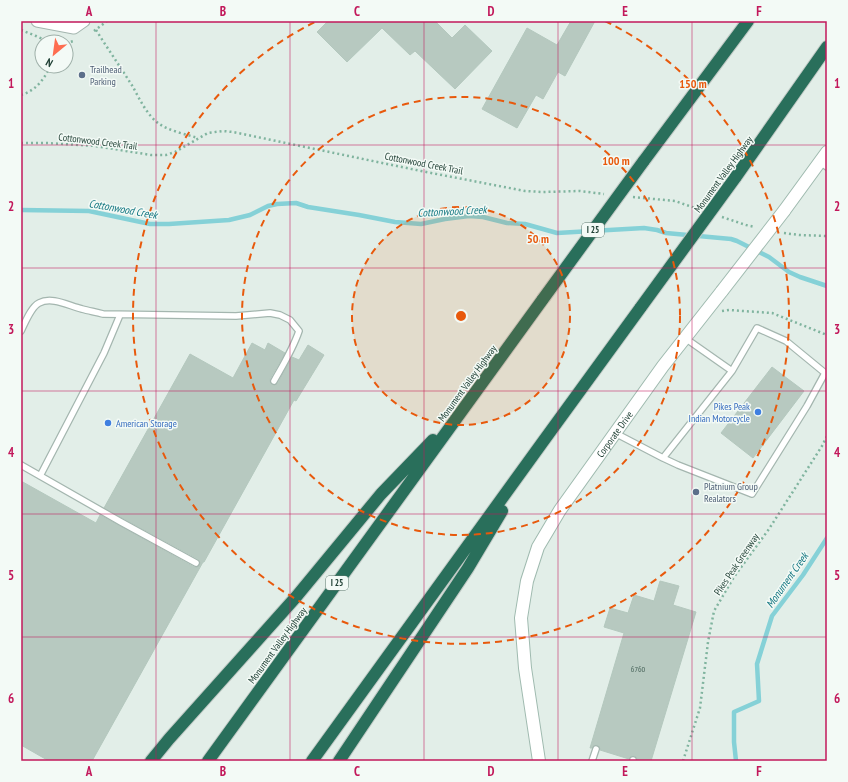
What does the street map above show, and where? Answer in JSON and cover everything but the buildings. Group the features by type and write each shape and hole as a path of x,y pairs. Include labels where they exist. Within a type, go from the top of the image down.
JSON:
{"highway":[{"name":"Monument Valley Highway","path":"208,761 465,405 748,21"},
{"name":"Monument Valley Highway","path":"312,761 735,178 827,48"},
{"path":"151,761 296,598 381,494 465,405"},
{"path":"339,761 468,568 542,443"}],"street":[{"path":"37,21 74,28 84,21"},
{"name":"Corporate Drive","path":"539,761 525,668 521,618 527,581 538,547 560,510 663,366 825,160"}],"lane":[{"path":"21,331 28,316 38,303 47,300 103,314 236,316 270,313 280,315 290,320 299,331 274,382"},
{"path":"40,476 104,353 120,315"},
{"path":"615,433 663,458 678,465 752,494 807,406 825,374 786,341 757,328 732,371 663,458"},
{"path":"685,338 732,371"},
{"path":"21,465 196,563"},
{"path":"592,761 596,749"}],"path":[{"path":"21,30 34,35"},
{"path":"96,30 147,111 156,121 163,126 198,139"},
{"path":"21,95 34,89 46,74"},
{"name":"Cottonwood Creek Trail","path":"21,143 95,146 160,156 175,152 208,133 233,132 525,191 580,191 604,194"},
{"path":"628,196 675,202 700,209"},
{"path":"716,215 760,228"},
{"path":"780,232 799,235 827,236"},
{"path":"704,314 729,310 772,313 827,336"},
{"name":"Pikes Peak Greenway","path":"683,761 700,708 708,642 714,611 734,577 769,529 827,436"}],"waterway":[{"name":"Cottonwood Creek","path":"21,210 89,211 150,224 169,224 229,220 250,215 268,206 296,203 308,207 395,222 421,224 469,216 483,217 507,223 525,224 557,233 644,228 666,233 731,239 769,257 789,272 827,286"},
{"name":"Monument Creek","path":"736,761 734,742 734,712 759,701 757,664 772,616 803,575 827,538"}],"place":[{"name":"Trailhead Parking","path":"82,75"},
{"name":"Pikes Peak Indian Motorcycle","path":"758,412"},
{"name":"American Storage","path":"108,423"},
{"name":"Platnium Group Realators","path":"696,492"}]}
